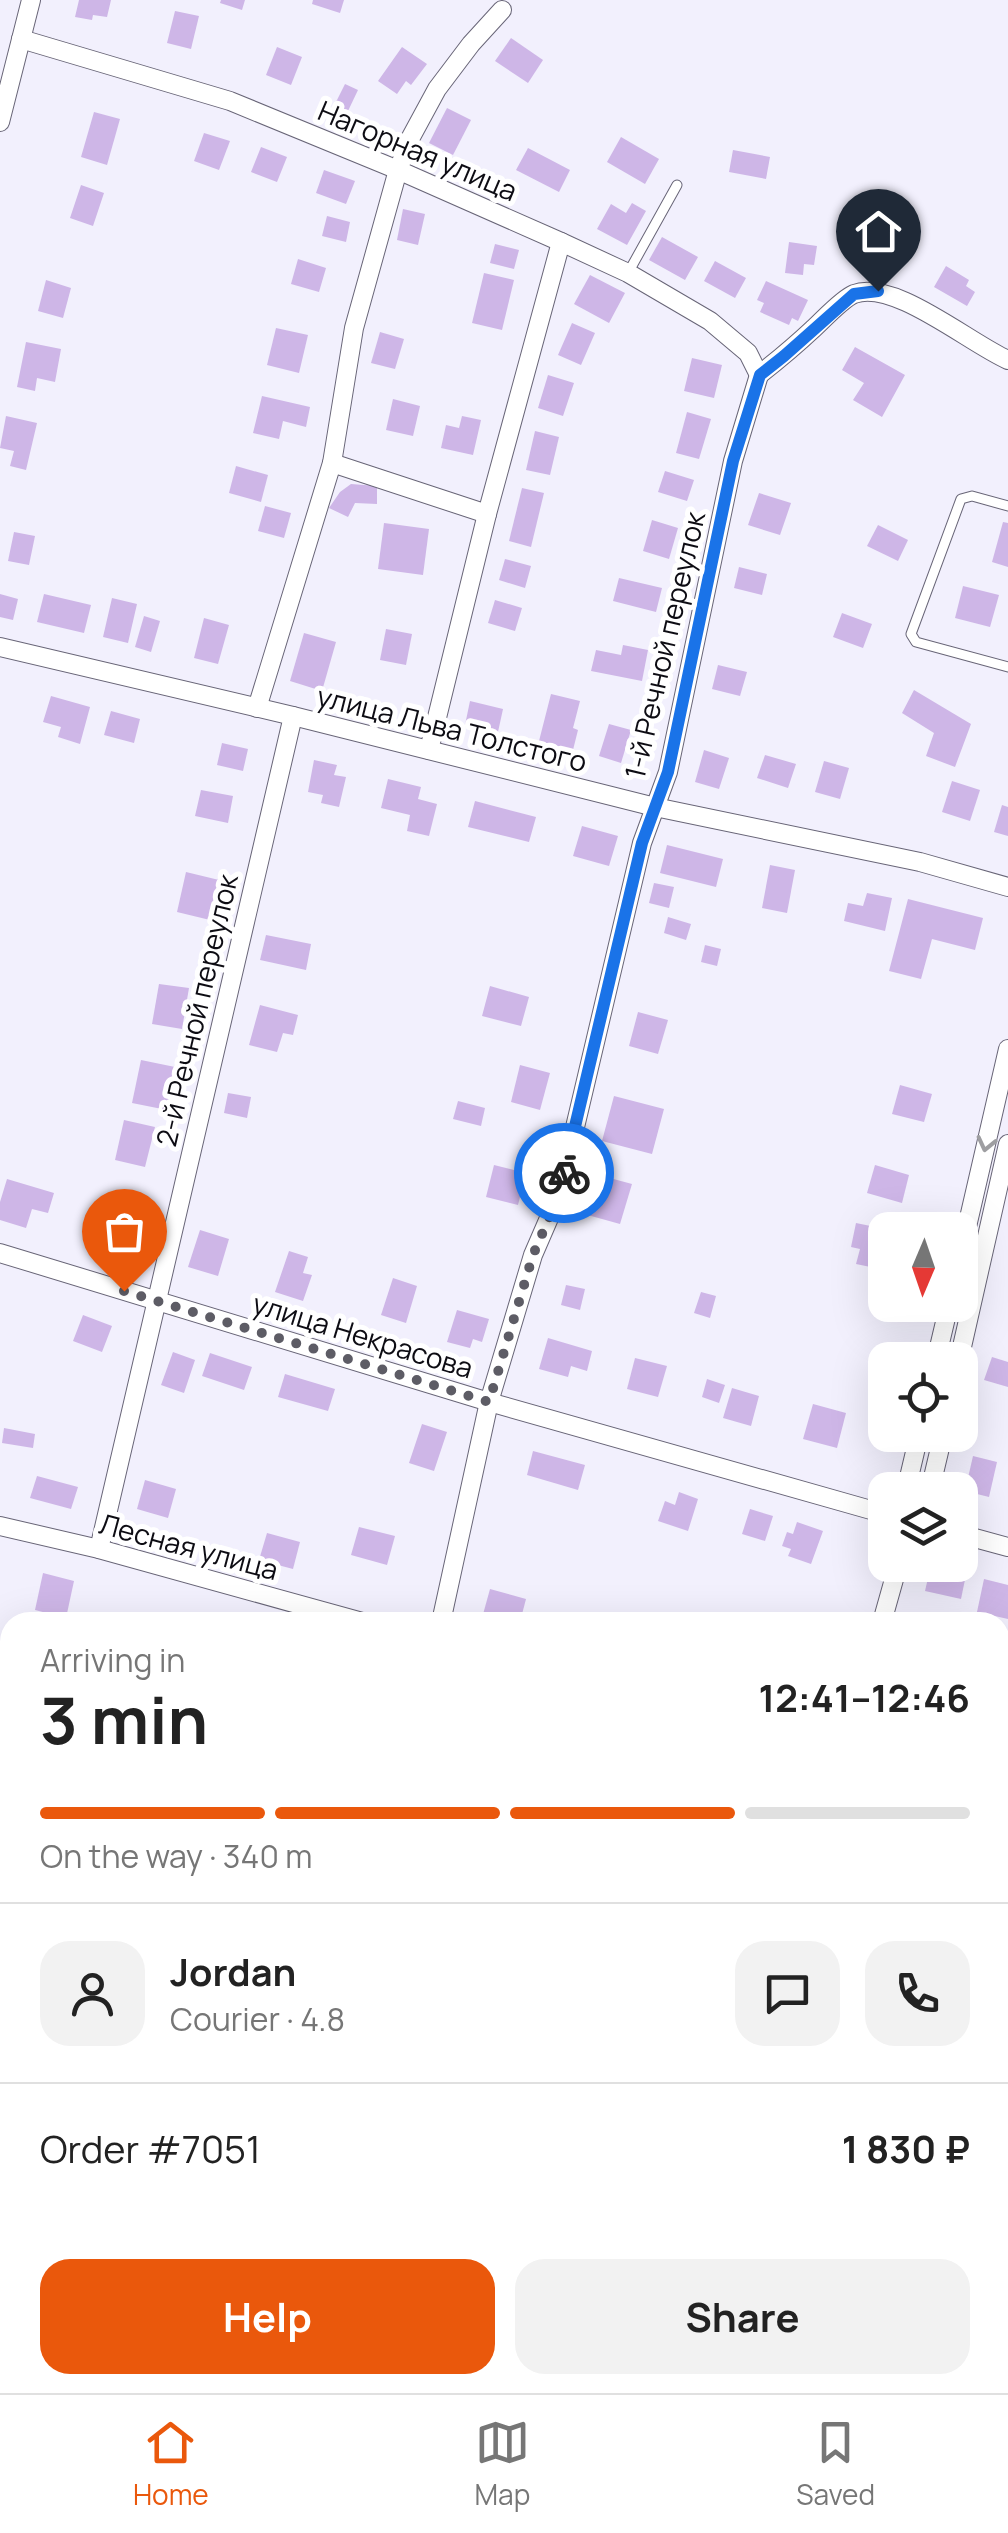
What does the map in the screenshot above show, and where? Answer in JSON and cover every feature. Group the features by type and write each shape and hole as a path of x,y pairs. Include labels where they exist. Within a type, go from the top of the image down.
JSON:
{"street":[{"path":"0,122 31,0"},
{"path":"257,708 332,463 354,328 398,170 437,89 502,10"},
{"name":"Нагорная улица","path":"21,39 230,101 561,242 628,273 710,321 748,353 760,375"},
{"path":"429,750 487,514 561,242"},
{"path":"760,375 854,294 878,291 902,298 1008,360"},
{"name":"1-й Речной переулок","path":"443,1612 489,1402 533,1255 559,1195 642,843 668,772 733,461 760,375"},
{"path":"332,463 487,514"},
{"name":"улица Льва Толстого","path":"0,648 293,716 655,807 920,862 1008,887"},
{"name":"2-й Речной переулок","path":"99,1549 293,716"},
{"path":"970,1212 1008,1049"},
{"path":"964,1342 1008,1144"},
{"name":"улица Некрасова","path":"0,1252 489,1402 868,1509"},
{"name":"Лесная улица","path":"0,1526 99,1549 310,1612"},
{"path":"978,1539 1008,1547"},
{"path":"885,1612 893,1582"}],"lane":[{"path":"628,273 678,186"},
{"path":"1008,506 972,496 962,499 911,634 916,642 1008,666"}],"building":[{"path":"79,0 111,0 107,17 75,17"},
{"path":"245,0 242,10 220,3"},
{"path":"313,0 344,0 340,13 312,4"},
{"path":"175,11 199,16 191,49 167,43"},
{"path":"511,38 543,60 528,83 495,61"},
{"path":"277,47 302,57 291,85 266,75"},
{"path":"402,47 427,64 411,85 406,81 397,94 378,81"},
{"path":"345,84 358,90 348,111 335,104"},
{"path":"447,108 471,120 453,155 429,143"},
{"path":"94,112 120,119 107,165 81,157"},
{"path":"204,133 230,141 219,170 194,161"},
{"path":"621,137 659,159 645,184 607,162"},
{"path":"261,147 287,157 277,182 251,172"},
{"path":"528,148 570,170 559,192 516,170"},
{"path":"733,150 770,157 766,179 729,172"},
{"path":"324,170 355,181 346,204 316,193"},
{"path":"81,185 104,193 93,226 70,218"},
{"path":"632,203 646,211 627,245 597,229 611,204 626,213"},
{"path":"403,209 425,214 418,245 397,240"},
{"path":"327,216 350,222 346,242 322,236"},
{"path":"871,220 901,222 897,267 867,264"},
{"path":"662,237 698,257 685,280 649,260"},
{"path":"789,242 817,246 814,265 804,264 803,275 785,273"},
{"path":"495,244 519,250 514,269 490,263"},
{"path":"298,259 326,268 319,292 291,284"},
{"path":"715,261 746,278 735,298 704,281"},
{"path":"946,266 969,280 966,286 975,292 967,306 934,287"},
{"path":"484,273 514,280 502,330 472,323"},
{"path":"590,275 625,293 609,323 574,304"},
{"path":"46,280 71,288 63,318 38,311"},
{"path":"766,281 808,300 798,321 792,318 789,325 760,312 764,303 757,300"},
{"path":"572,323 595,333 581,365 558,355"},
{"path":"276,328 308,335 299,373 267,365"},
{"path":"380,332 404,339 395,369 371,363"},
{"path":"26,342 61,349 55,382 37,378 35,391 17,387"},
{"path":"855,347 905,375 882,417 853,400 864,383 842,370"},
{"path":"692,358 722,365 714,398 684,391"},
{"path":"548,375 574,383 563,416 538,408"},
{"path":"262,396 310,407 306,427 283,421 279,439 253,433"},
{"path":"393,399 420,406 413,436 386,430"},
{"path":"687,412 711,419 699,459 676,453"},
{"path":"6,416 37,423 26,470 10,466 14,451 0,448"},
{"path":"462,416 481,420 473,455 441,448 446,425 459,428"},
{"path":"535,431 559,437 550,475 526,470"},
{"path":"236,466 268,475 261,502 229,493"},
{"path":"665,471 694,480 687,501 658,492"},
{"path":"351,484 377,486 377,504 355,503 348,517 329,508"},
{"path":"522,488 544,493 531,547 509,541"},
{"path":"759,493 791,503 780,535 748,525"},
{"path":"265,506 291,513 284,538 258,531"},
{"path":"652,520 678,528 669,559 643,551"},
{"path":"1003,522 1008,523 1008,567 992,562"},
{"path":"384,523 429,529 423,575 378,569"},
{"path":"878,525 908,540 898,561 867,546"},
{"path":"14,532 35,536 29,565 8,561"},
{"path":"505,559 531,566 525,588 499,580"},
{"path":"739,567 767,574 762,595 734,588"},
{"path":"619,578 662,588 656,612 613,601"},
{"path":"963,586 999,595 990,627 955,618"},
{"path":"0,594 18,599 13,620 0,617"},
{"path":"44,594 91,605 84,633 37,622"},
{"path":"112,598 137,604 128,643 103,637"},
{"path":"495,600 522,608 515,631 488,623"},
{"path":"842,613 872,624 863,648 833,637"},
{"path":"144,616 160,621 151,652 135,647"},
{"path":"204,618 229,625 218,664 194,658"},
{"path":"386,629 412,634 406,665 380,660"},
{"path":"304,633 336,642 322,691 290,681"},
{"path":"623,645 648,650 642,681 591,671 596,650 621,655"},
{"path":"718,665 747,672 740,696 712,689"},
{"path":"914,690 971,724 955,767 926,756 934,733 902,713"},
{"path":"551,694 580,701 573,728 578,730 573,750 539,741"},
{"path":"51,696 90,707 80,744 58,737 61,727 43,722"},
{"path":"470,701 503,709 498,732 465,725"},
{"path":"111,711 140,719 134,743 104,735"},
{"path":"609,724 631,730 621,763 599,756"},
{"path":"222,743 248,749 243,771 217,765"},
{"path":"704,750 729,758 719,789 695,782"},
{"path":"765,755 796,764 788,788 757,778"},
{"path":"314,760 337,765 334,775 346,777 339,807 321,803 323,795 308,792"},
{"path":"824,761 849,768 840,799 815,792"},
{"path":"388,779 421,787 418,799 437,804 429,836 407,831 410,815 381,808"},
{"path":"952,781 980,790 970,821 942,812"},
{"path":"201,790 233,796 228,823 195,816"},
{"path":"475,801 536,817 529,842 468,827"},
{"path":"1002,805 1008,807 1008,836 994,832"},
{"path":"582,826 618,836 609,866 573,856"},
{"path":"667,845 723,859 716,887 660,873"},
{"path":"770,865 795,870 787,913 762,908"},
{"path":"186,872 219,880 210,920 177,912"},
{"path":"654,883 674,887 669,908 649,903"},
{"path":"867,893 892,898 885,931 844,921 848,903 863,906"},
{"path":"908,899 983,918 975,950 932,939 921,979 889,971"},
{"path":"668,917 691,924 686,940 664,933"},
{"path":"266,935 311,944 306,970 260,960"},
{"path":"705,945 721,949 717,966 701,962"},
{"path":"159,984 189,988 182,1029 152,1024"},
{"path":"490,986 529,997 521,1026 482,1016"},
{"path":"260,1005 298,1015 293,1035 283,1033 277,1052 249,1045"},
{"path":"638,1012 668,1020 658,1054 629,1046"},
{"path":"141,1060 175,1067 167,1110 132,1103"},
{"path":"520,1065 550,1073 540,1110 511,1102"},
{"path":"900,1085 932,1094 924,1122 892,1114"},
{"path":"228,1093 251,1097 247,1118 224,1113"},
{"path":"614,1096 664,1109 652,1154 602,1141"},
{"path":"458,1101 485,1108 481,1126 453,1119"},
{"path":"124,1120 155,1127 145,1167 115,1160"},
{"path":"494,1165 526,1173 518,1205 486,1197"},
{"path":"875,1165 909,1175 902,1203 867,1193"},
{"path":"595,1174 632,1184 620,1224 584,1214"},
{"path":"7,1179 54,1193 48,1213 32,1209 26,1228 0,1220 0,1202"},
{"path":"118,1196 154,1205 147,1233 136,1231 131,1253 105,1247"},
{"path":"856,1223 868,1225 868,1266 856,1264 860,1249 851,1247"},
{"path":"200,1230 229,1239 218,1276 188,1267"},
{"path":"289,1251 308,1257 303,1273 312,1275 303,1301 275,1292"},
{"path":"393,1278 417,1286 406,1323 381,1315"},
{"path":"566,1285 585,1289 580,1310 561,1305"},
{"path":"701,1292 716,1296 710,1318 694,1313"},
{"path":"457,1310 489,1319 482,1342 473,1339 470,1348 447,1342"},
{"path":"83,1315 112,1326 102,1352 73,1341"},
{"path":"548,1338 592,1351 587,1371 571,1366 568,1377 539,1369"},
{"path":"173,1352 195,1360 184,1393 161,1385"},
{"path":"210,1353 252,1367 244,1390 202,1376"},
{"path":"992,1357 1008,1362 1008,1387 984,1380"},
{"path":"635,1358 667,1366 658,1397 627,1389"},
{"path":"285,1374 335,1389 328,1411 278,1397"},
{"path":"707,1379 725,1385 719,1403 702,1397"},
{"path":"732,1388 759,1396 751,1426 723,1418"},
{"path":"813,1404 846,1413 837,1448 803,1439"},
{"path":"422,1424 447,1432 434,1471 409,1463"},
{"path":"4,1428 35,1434 33,1448 2,1443"},
{"path":"533,1451 585,1465 578,1490 527,1475"},
{"path":"973,1456 997,1462 989,1497 978,1494 978,1472 969,1472"},
{"path":"37,1476 78,1487 71,1509 30,1498"},
{"path":"145,1480 176,1489 168,1518 137,1509"},
{"path":"679,1492 698,1499 688,1531 658,1521 665,1501 675,1505"},
{"path":"750,1509 773,1516 765,1541 742,1534"},
{"path":"797,1522 823,1531 811,1564 788,1556 791,1549 782,1546 787,1532 793,1534"},
{"path":"359,1527 395,1536 387,1565 351,1555"},
{"path":"267,1533 300,1542 293,1569 259,1560"},
{"path":"43,1573 74,1581 67,1612 35,1610"},
{"path":"984,1579 1008,1585 1008,1612 977,1612"},
{"path":"927,1582 965,1582 961,1599 925,1591"},
{"path":"490,1589 526,1599 523,1612 484,1612"}],"way so far":[{"path":"124,1291 489,1402 533,1255 559,1195 564,1173"}],"route":[{"path":"564,1173 642,843 668,772 733,461 760,375 854,294 878,291"}]}
